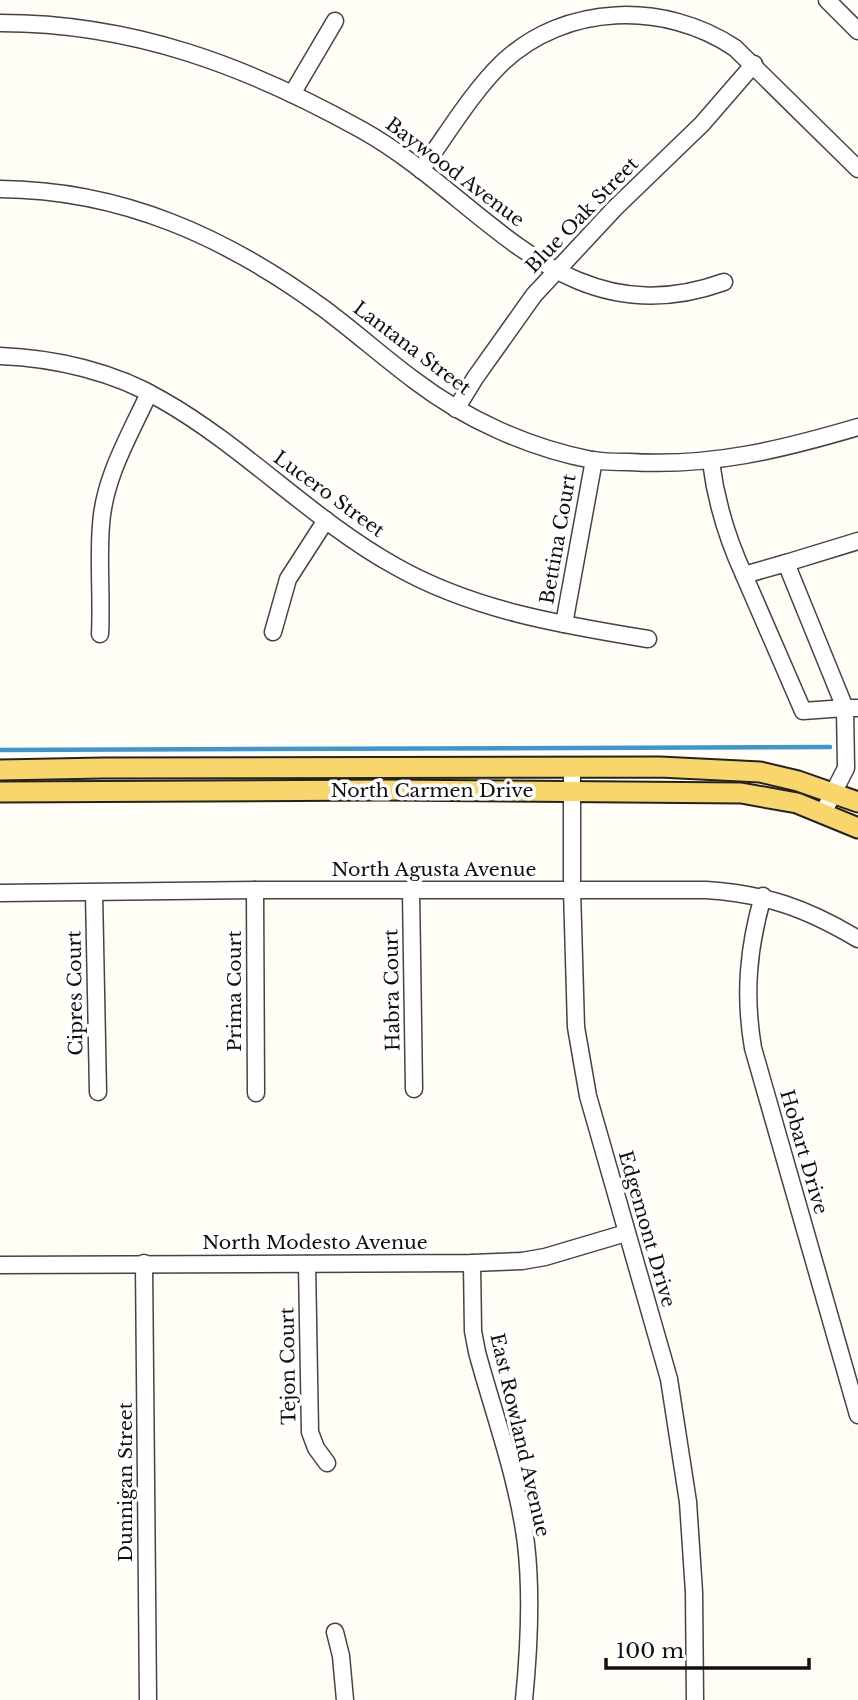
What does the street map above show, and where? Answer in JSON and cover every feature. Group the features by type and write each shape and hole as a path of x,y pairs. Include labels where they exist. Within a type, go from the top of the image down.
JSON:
{"main road":[{"name":"North Carmen Drive","path":"0,770 736,769 798,781 858,802"},
{"name":"North Carmen Drive","path":"0,792 186,789 741,793 797,803 858,828"}],"street":[{"path":"827,0 858,30"},
{"path":"421,170 480,88 504,61 534,39 567,24 624,15 670,19 696,26 720,38 754,64 858,169"},
{"path":"292,94 335,21"},
{"name":"Baywood Avenue","path":"0,23 84,27 150,41 229,66 292,94 365,132 421,170 525,250 580,283 628,295 676,295 696,292 724,282"},
{"name":"Blue Oak Street","path":"456,409 517,316 615,208 702,124 754,64"},
{"name":"Lantana Street","path":"0,189 61,193 104,200 210,238 292,287 456,409 487,425 549,449 594,460 655,464 711,461 797,445 858,427"},
{"name":"Lucero Street","path":"0,356 82,368 149,393 194,420 360,545 413,576 474,601 564,624 648,639"},
{"path":"100,634 100,546 104,502 118,459 149,393"},
{"name":"Bettina Court","path":"564,624 594,460"},
{"path":"711,461 728,540 803,711 852,708"},
{"path":"273,632 288,579 326,520"},
{"path":"744,575 858,541"},
{"path":"786,563 852,708 852,768 832,792 823,813"},
{"name":"Edgemont Drive","path":"572,768 576,1027 588,1096 669,1379 688,1502 694,1592 695,1700"},
{"name":"Prima Court","path":"255,890 256,1093"},
{"name":"North Agusta Avenue","path":"0,893 706,890 763,896 814,916 858,939"},
{"name":"Habra Court","path":"411,891 414,1089"},
{"name":"Cipres Court","path":"94,893 98,1093"},
{"name":"Hobart Drive","path":"763,896 748,965 747,993 753,1048 853,1378 858,1415"},
{"name":"North Modesto Avenue","path":"0,1265 522,1261 545,1257 626,1233"},
{"name":"Dunnigan Street","path":"144,1263 148,1700"},
{"name":"East Rowland Avenue","path":"472,1263 473,1332 520,1508 526,1546 528,1584 524,1700"},
{"name":"Tejon Court","path":"307,1264 310,1433 316,1448 327,1463"},
{"path":"335,1632 341,1656 345,1700"}],"waterway":[{"path":"0,750 830,747"}]}
